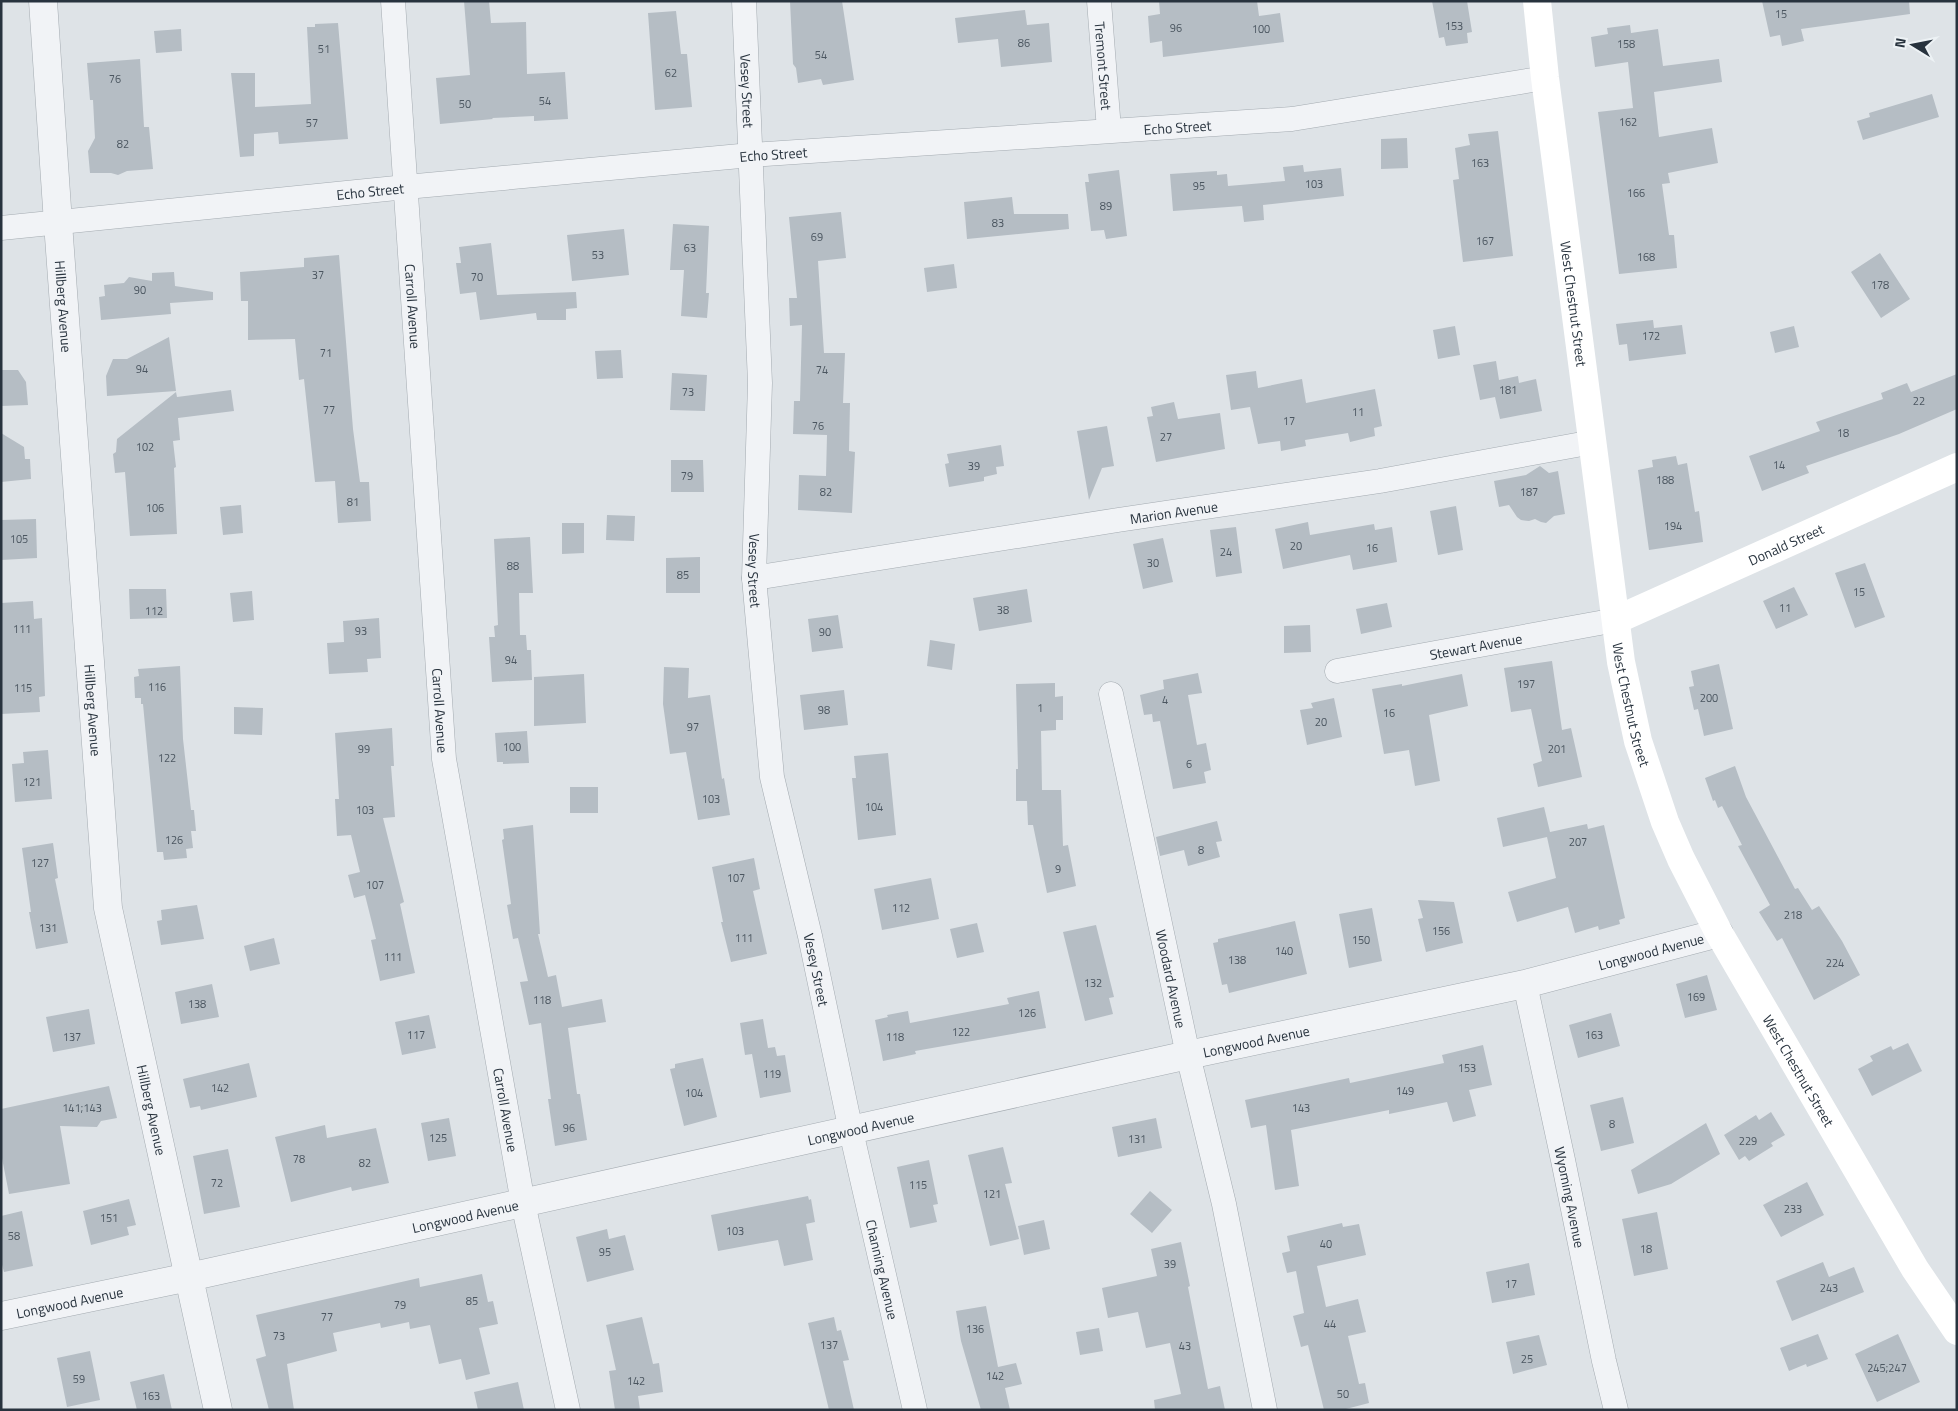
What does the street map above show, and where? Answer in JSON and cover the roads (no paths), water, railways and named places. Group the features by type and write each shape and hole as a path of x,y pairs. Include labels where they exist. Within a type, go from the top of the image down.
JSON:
{"main road":[{"name":"West Chestnut Street","path":"1537,1 1545,78 1628,703 1650,781 1681,859 1719,933 1915,1268 1957,1331"},
{"name":"Donald Street","path":"1616,620 1957,467"}],"street":[{"name":"Hillberg Avenue","path":"43,1 108,908 218,1410"},
{"name":"Carroll Avenue","path":"393,1 444,759 523,1202 568,1410"},
{"name":"Vesey Street","path":"744,1 760,383 754,578 772,777 810,936 851,1131"},
{"name":"Tremont Street","path":"1099,1 1109,130"},
{"name":"Echo Street","path":"1,228 406,187 750,155 1292,119 1545,78"},
{"name":"Marion Avenue","path":"754,578 1118,520 1380,481 1593,442"},
{"name":"Stewart Avenue","path":"1337,672 1616,620"},
{"name":"Woodard Avenue","path":"1111,694 1188,1055 1224,1204 1265,1410"},
{"name":"Longwood Avenue","path":"1,1316 189,1277 1188,1055 1525,984 1719,933"},
{"name":"Wyoming Avenue","path":"1525,984 1564,1160 1604,1362 1616,1410"},
{"name":"Channing Avenue","path":"851,1131 915,1410"}]}
